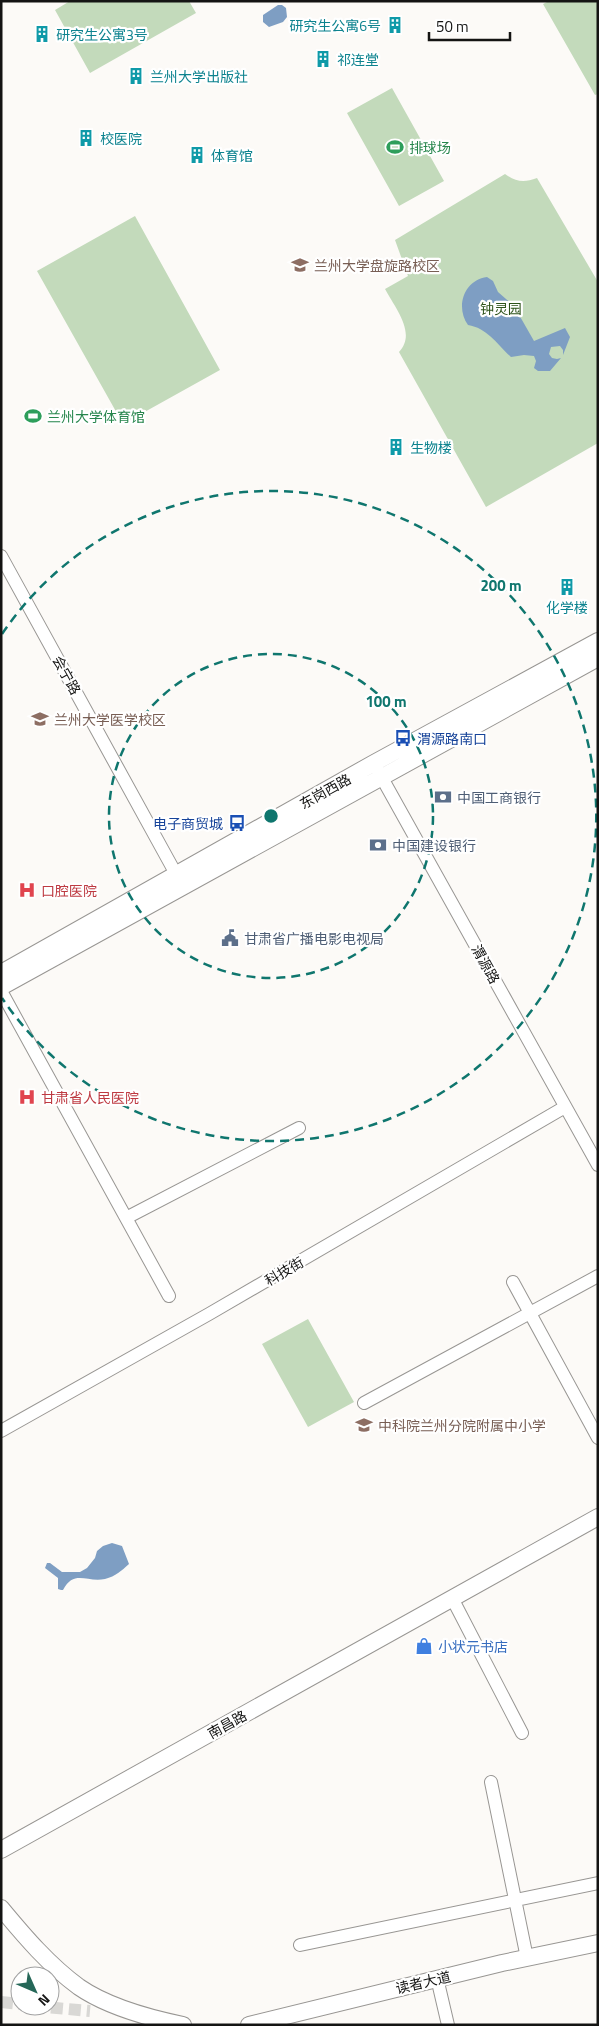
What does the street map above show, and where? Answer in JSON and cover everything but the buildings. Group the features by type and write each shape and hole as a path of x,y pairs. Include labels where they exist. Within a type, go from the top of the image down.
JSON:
{"main road":[{"name":"东岗西路","path":"3,968 598,640"},
{"name":"东岗西路","path":"1,989 598,658"},
{"name":"南昌路","path":"1,1850 598,1517"},
{"path":"1,1908 47,1961 81,1988 127,2009 144,2020 183,2025"},
{"name":"读者大道","path":"249,2025 437,1978 598,1943"}],"street":[{"name":"会宁路","path":"1,556 176,874"},
{"name":"渭源路","path":"374,763 598,1166"},
{"path":"1,989 169,1296"},
{"name":"科技街","path":"1,1431 218,1309 565,1107"},
{"path":"126,1218 298,1128"},
{"path":"364,1403 598,1276"},
{"path":"512,1282 598,1438"},
{"path":"452,1598 522,1733"},
{"path":"491,1782 527,1958"},
{"path":"300,1945 598,1883"},
{"path":"437,1978 448,2025"}],"green space":[{"path":"70,1 189,1 196,13 90,73 55,10"},
{"path":"549,1 598,1 598,94 595,95 543,4"},
{"name":"排球场","path":"392,88 444,181 399,206 347,113"},
{"name":"钟灵园","path":"505,174 520,181 537,178 598,282 598,443 486,507 399,352 404,345 405,329 399,312 385,289 408,276 395,240"},
{"path":"135,216 220,370 123,424 37,271"},
{"path":"308,1319 354,1402 308,1427 262,1344"}],"water":[{"path":"278,5 286,8 287,17 283,22 269,27 263,22 263,15"},
{"path":"487,277 493,281 498,292 514,306 534,341 565,328 570,337 563,355 563,350 560,346 551,347 549,354 552,358 561,358 550,371 538,371 534,368 536,361 534,356 511,357 481,329 468,325 462,310 464,295 472,283"},
{"path":"112,1543 122,1546 129,1564 109,1578 98,1580 76,1578 61,1590 58,1589 58,1578 45,1568 47,1563 50,1563 62,1572 80,1572 87,1568 95,1558 97,1551 103,1546"}],"tunnel":[{"path":"1,2002 10,2003"},
{"path":"60,2008 90,2011"}],"place":[{"name":"研究生公寓6号","path":"395,25"},
{"name":"研究生公寓3号","path":"42,34"},
{"name":"祁连堂","path":"323,59"},
{"name":"兰州大学出版社","path":"136,76"},
{"name":"校医院","path":"86,138"},
{"name":"排球场","path":"395,147"},
{"name":"体育馆","path":"197,155"},
{"name":"兰州大学盘旋路校区","path":"300,265"},
{"name":"兰州大学体育馆","path":"33,416"},
{"name":"生物楼","path":"396,447"},
{"name":"化学楼","path":"567,587"},
{"name":"兰州大学医学校区","path":"40,719"},
{"name":"渭源路南口","path":"403,738"},
{"name":"中国工商银行","path":"443,797"},
{"name":"电子商贸城","path":"237,823"},
{"name":"中国建设银行","path":"378,845"},
{"name":"口腔医院","path":"27,890"},
{"name":"甘肃省广播电影电视局","path":"230,938"},
{"name":"甘肃省人民医院","path":"27,1097"},
{"name":"中科院兰州分院附属中小学","path":"364,1425"},
{"name":"小状元书店","path":"424,1646"}]}
